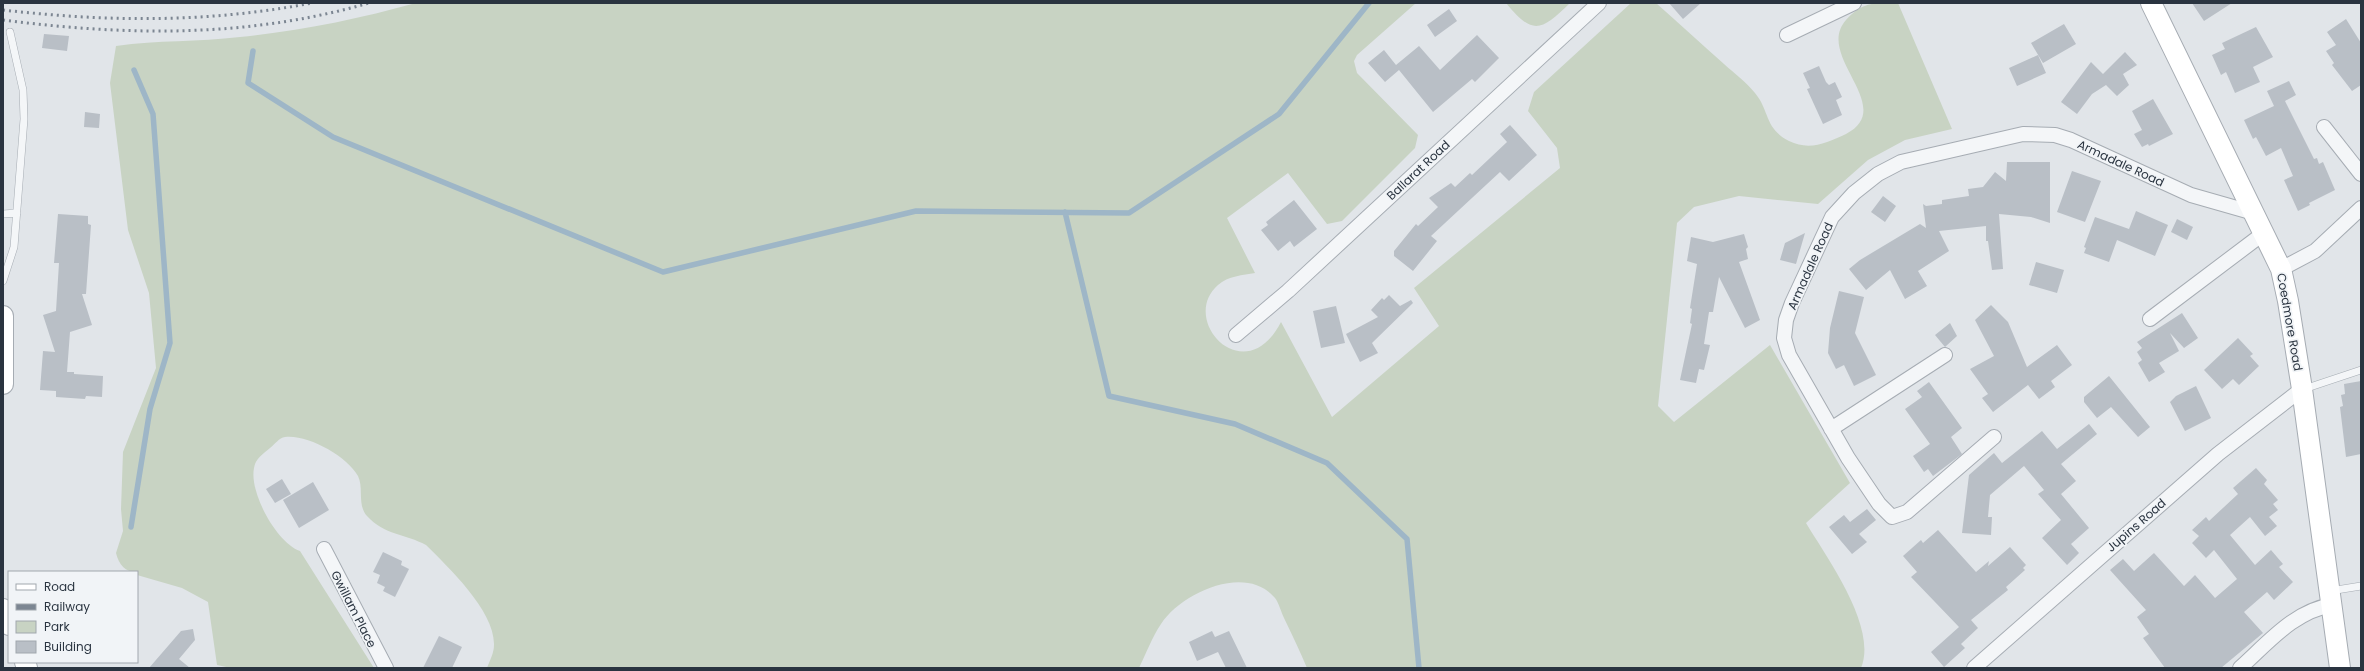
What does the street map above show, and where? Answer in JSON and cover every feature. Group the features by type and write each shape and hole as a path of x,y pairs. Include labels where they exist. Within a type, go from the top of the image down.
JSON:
{"street":[{"name":"Ballarat Road","path":"1236,334 1288,291 1599,3"},
{"path":"1787,34 1854,3"},
{"name":"Coedmore Road","path":"2151,3 2281,269 2288,301 2302,389 2340,668"},
{"path":"2324,127 2361,174"},
{"name":"Armadale Road","path":"1994,437 1907,512 1892,517 1879,504 1831,429 1789,356 1784,338 1786,320 1792,303 1832,217 1854,193 1872,179 1901,162 2023,134 2055,135 2071,140 2191,195 2254,214"},
{"path":"2281,269 2315,250 2361,208"},
{"path":"2150,319 2264,233"},
{"path":"3,316 3,384"},
{"path":"1831,429 1945,355"},
{"name":"Jupins Road","path":"1974,668 2201,469 2302,389"},
{"name":"Gwillam Place","path":"324,549 386,668"},
{"path":"2240,668 2296,618 2331,598"},
{"path":"3,609 8,622"}],"lane":[{"path":"3,281 14,247 24,119 24,90 10,32"},
{"path":"3,214 16,213"},
{"path":"2302,389 2361,370"},
{"path":"2331,598 2361,586"}],"green space":[{"path":"416,3 1416,3 1357,55 1354,61 1357,73 1418,135 1415,148 1342,221 1327,224 1288,173 1227,218 1255,273 1236,276 1222,282 1218,285 1208,300 1206,315 1211,331 1221,343 1235,350 1250,351 1266,342 1281,322 1332,417 1439,326 1414,288 1560,168 1557,148 1528,111 1534,92 1631,3 1656,3 1755,93 1775,131 1796,144 1811,146 1825,143 1846,134 1860,123 1863,110 1860,96 1840,49 1839,34 1846,20 1858,9 1870,4 1898,3 1952,129 1905,140 1868,160 1818,204 1739,196 1694,207 1677,223 1658,406 1674,422 1770,345 1850,483 1806,523 1837,573 1857,613 1863,633 1864,651 1861,668 1307,668 1275,598 1263,588 1248,583 1231,583 1215,586 1198,593 1183,602 1170,613 1158,629 1139,668 487,668 494,648 492,632 487,618 469,590 426,545 388,531 367,516 362,507 361,486 358,476 353,468 345,461 326,448 304,439 294,437 285,437 281,439 258,459 254,468 254,478 260,503 266,516 282,538 291,546 300,551 374,668 231,668 217,665 208,602 182,588 138,575 138,571 129,571 123,567 116,553 123,531 121,509 123,452 156,368 149,293 128,230 110,83 116,46 224,39 307,28"},
{"path":"1506,3 1570,3 1552,19 1537,26 1530,25 1523,21"}],"building":[{"path":"1669,3 1701,3 1683,19"},
{"path":"2192,3 2232,3 2204,21"},
{"path":"1449,9 1457,21 1435,37 1427,25"},
{"path":"2346,19 2361,43 2361,85 2352,91 2332,65 2334,63 2326,51 2336,45 2327,32"},
{"path":"2064,24 2076,44 2043,63 2031,43"},
{"path":"2256,27 2273,57 2253,67 2260,82 2235,93 2226,72 2221,75 2212,55 2225,49 2222,43"},
{"path":"44,34 69,36 67,51 42,48"},
{"path":"1477,35 1499,58 1475,82 1472,79 1433,112 1399,70 1385,82 1368,63 1384,50 1396,65 1419,46 1440,70"},
{"path":"2125,52 2137,65 2123,74 2129,85 2117,96 2106,85 2092,94 2077,114 2061,102 2091,62 2103,74"},
{"path":"2038,55 2046,73 2017,86 2009,68"},
{"path":"1819,66 1826,82 1829,85 1835,82 1842,97 1836,100 1842,115 1823,124 1807,89 1810,88 1803,73"},
{"path":"2289,81 2296,95 2285,101 2314,159 2317,158 2319,164 2323,162 2335,190 2309,203 2310,205 2298,211 2284,180 2293,176 2281,148 2266,156 2256,137 2253,139 2244,120 2274,106 2267,91"},
{"path":"2153,99 2173,134 2149,146 2148,144 2142,147 2134,134 2142,130 2132,111"},
{"path":"85,112 100,114 99,128 84,127"},
{"path":"1510,125 1537,155 1509,181 1500,172 1431,236 1437,241 1413,271 1394,256 1394,251 1416,224 1418,226 1438,207 1429,198 1451,183 1455,187 1470,173 1472,175 1507,142 1500,134"},
{"path":"2007,162 2050,162 2050,223 2031,217 1999,214 2003,269 1992,270 1988,241 1986,241 1986,226 1939,231 1949,251 1918,271 1927,286 1905,299 1890,270 1866,290 1849,269 1860,260 1920,224 1926,228 1923,204 1926,206 1942,204 1942,200 1969,196 1968,189 1983,187 1995,172 2006,181"},
{"path":"2072,171 2101,181 2085,222 2057,212"},
{"path":"1883,196 1896,206 1885,222 1871,212"},
{"path":"1294,200 1317,229 1294,247 1290,241 1278,251 1261,230 1268,225 1266,222"},
{"path":"2136,211 2168,225 2155,256 2117,240 2109,262 2084,253 2086,248 2084,247 2095,217 2129,229"},
{"path":"58,214 88,216 88,224 91,225 86,294 82,294 92,325 70,332 67,372 74,372 74,374 103,376 102,397 86,396 85,399 56,397 56,391 40,390 43,351 55,352 43,315 56,311 59,263 54,263"},
{"path":"2177,219 2193,227 2187,240 2171,232"},
{"path":"1805,233 1796,264 1780,260 1785,243"},
{"path":"1744,234 1748,247 1746,249 1748,259 1739,262 1760,320 1745,328 1719,277 1713,312 1709,312 1704,344 1710,345 1704,370 1699,369 1696,383 1680,380 1692,324 1690,323 1692,309 1690,308 1697,264 1687,261 1691,237 1713,242"},
{"path":"2036,262 2064,270 2057,293 2029,285"},
{"path":"1839,291 1864,297 1855,333 1876,375 1854,386 1844,365 1836,369 1828,353 1830,328"},
{"path":"1389,295 1400,306 1411,300 1413,303 1372,343 1378,353 1360,362 1346,334 1378,317 1371,310 1382,298 1384,300"},
{"path":"1991,305 2008,322 2027,367 2057,345 2072,365 2051,381 2055,387 2039,399 2028,385 1993,412 1982,398 1988,394 1970,369 1994,356 1975,320"},
{"path":"1336,306 1345,343 1321,348 1313,311"},
{"path":"2182,313 2198,338 2184,348 2170,333 2179,351 2159,363 2165,372 2149,382 2138,363 2142,360 2137,352 2142,348 2137,342"},
{"path":"1950,323 1957,336 1945,347 1935,335"},
{"path":"2238,338 2253,354 2250,356 2259,366 2239,385 2233,379 2222,389 2204,370"},
{"path":"2109,376 2150,427 2138,437 2111,407 2097,418 2084,402 2084,397"},
{"path":"2361,381 2361,454 2346,457 2340,407 2343,406 2341,395 2345,394 2344,384"},
{"path":"1929,382 1962,428 1951,437 1962,454 1933,476 1928,469 1924,472 1913,456 1930,444 1905,409 1922,397 1917,391"},
{"path":"2196,386 2211,418 2185,431 2170,402 2176,396"},
{"path":"2089,424 2097,434 2061,464 2076,481 2061,494 2089,528 2071,544 2079,553 2067,565 2042,538 2061,520 2038,494 2044,490 2024,466 1990,495 1988,517 1992,517 1991,535 1962,533 1969,475 1994,453 2002,463 2042,431 2057,449"},
{"path":"2256,468 2267,480 2264,484 2278,500 2273,504 2278,510 2269,517 2277,526 2265,536 2250,517 2230,535 2255,565 2271,550 2283,564 2279,567 2293,582 2274,600 2267,592 2244,612 2263,633 2221,668 2165,668 2143,638 2149,634 2137,617 2146,610 2110,570 2123,559 2134,571 2154,553 2184,586 2195,575 2215,598 2237,579 2214,550 2206,558 2192,543 2199,536 2192,530 2206,517 2209,521 2238,494 2233,488"},
{"path":"282,479 291,494 275,503 266,489"},
{"path":"313,482 329,510 299,528 283,500"},
{"path":"1867,509 1876,520 1859,534 1867,542 1852,554 1829,527 1844,515 1850,522"},
{"path":"1938,530 1976,572 1989,561 1988,566 2010,547 2026,565 2023,568 2025,570 2006,587 2008,590 1971,620 1978,628 1961,644 1965,648 1944,667 1931,652 1959,627 1911,577 1917,572 1903,556 1921,540 1923,543"},
{"path":"383,552 402,561 401,565 409,569 395,597 383,591 385,587 377,583 380,575 373,572"},
{"path":"193,629 195,640 179,659 190,668 149,668 181,631"},
{"path":"1212,631 1215,637 1229,631 1247,668 1226,668 1218,652 1197,661 1189,642"},
{"path":"439,636 462,647 452,668 423,668"}],"waterway":[{"path":"253,51 248,83 333,137 663,272 916,211 1129,213 1279,114 1369,3"},
{"path":"131,527 150,409 170,343 153,114 134,70"},
{"path":"1065,212 1109,396 1235,424 1327,463 1407,539 1419,668"}],"railway":[{"path":"3,10 81,17 158,18 235,14 273,10 312,3"},
{"path":"3,20 95,29 187,31 278,23 369,3"}]}
